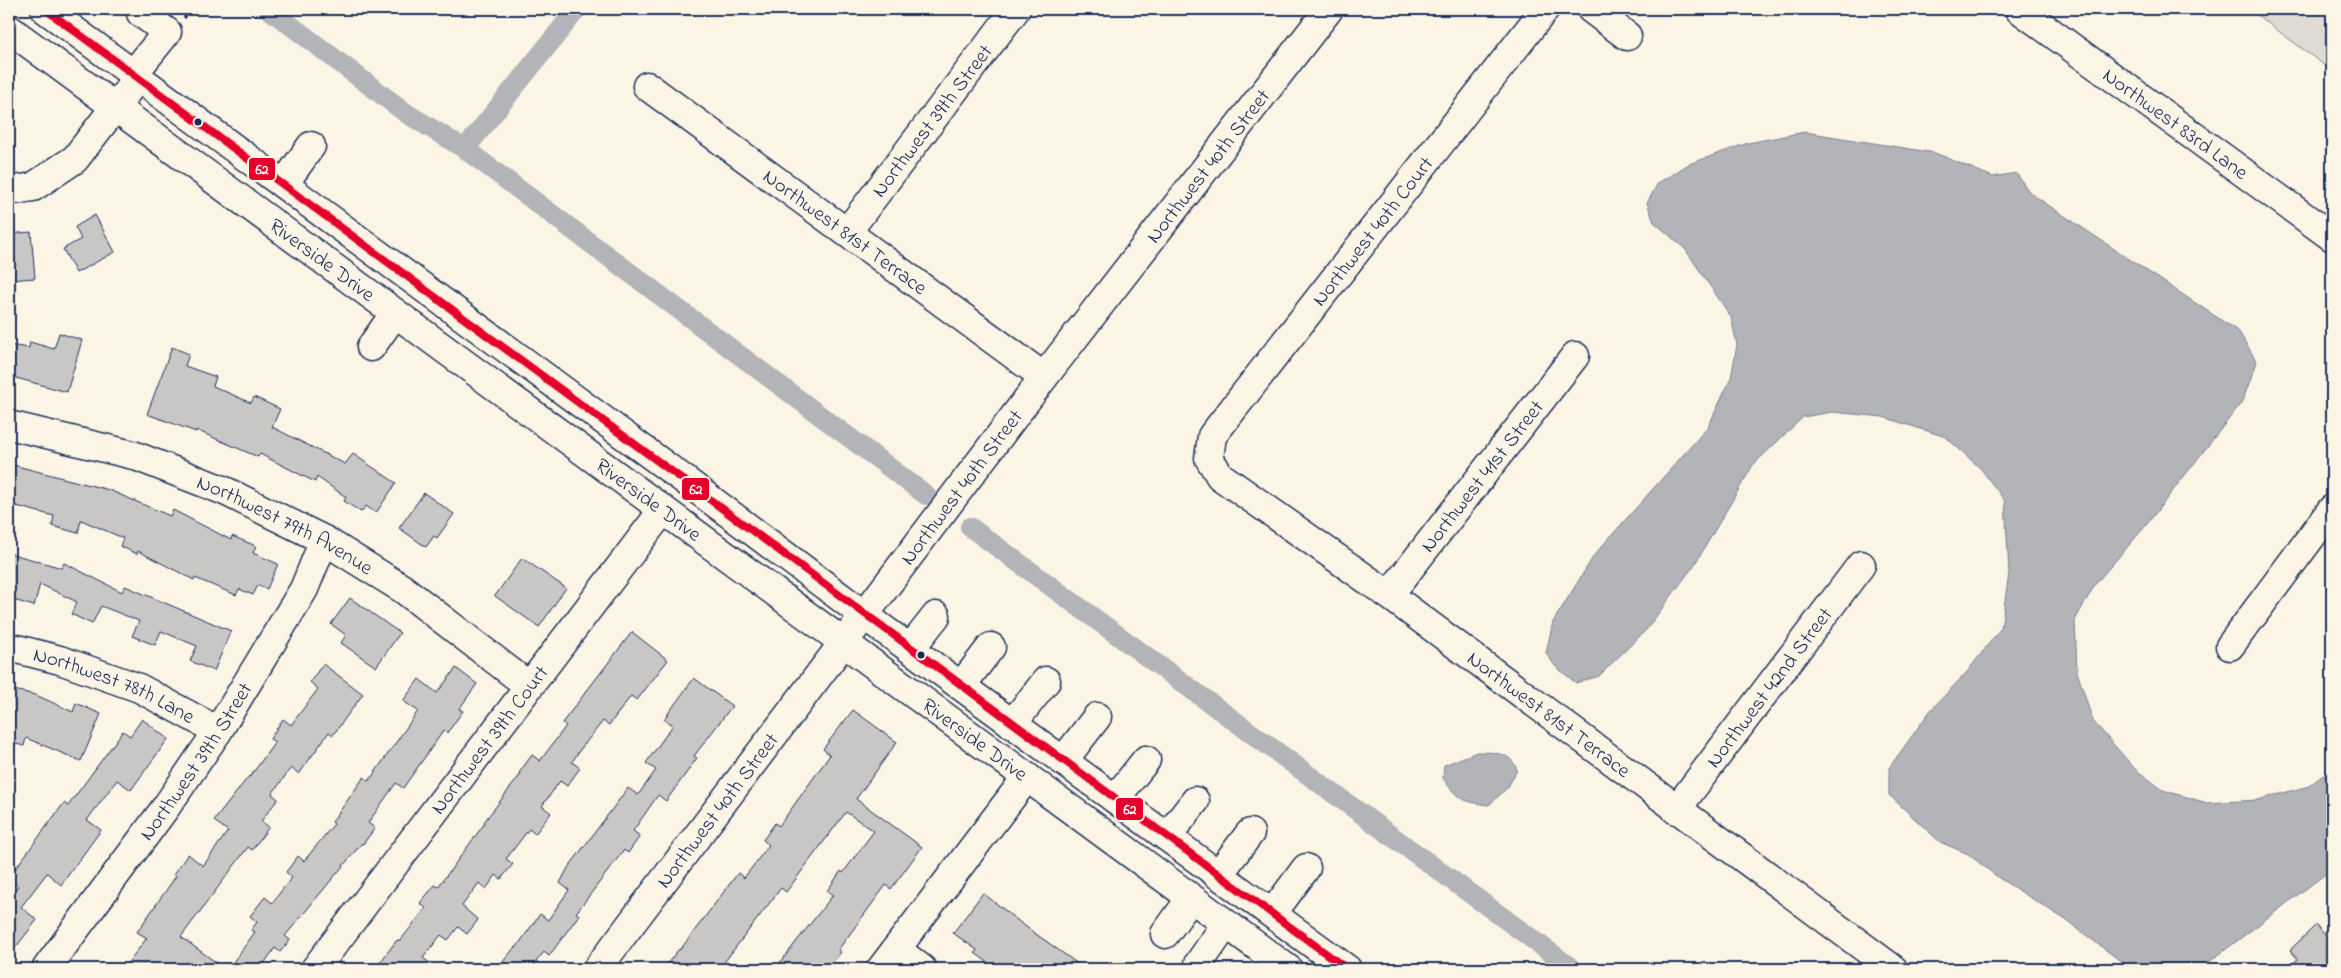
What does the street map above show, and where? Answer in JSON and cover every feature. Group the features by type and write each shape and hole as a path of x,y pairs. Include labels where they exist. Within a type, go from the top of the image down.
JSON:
{"street":[{"name":"Riverside Drive","path":"46,9 910,649 1347,969"},
{"path":"9,191 33,187 75,159 115,107 166,32 141,13 144,9"},
{"name":"Northwest 40th Street","path":"597,969 1044,377 1329,9"},
{"name":"Northwest 40th Court","path":"1209,458 1212,436 1546,9"},
{"path":"1591,9 1627,36"},
{"name":"Northwest 83rd Lane","path":"2019,9 2332,237"},
{"name":"Northwest 39th Street","path":"847,232 1003,13"},
{"name":"Riverside Drive","path":"12,38 115,107 1288,969"},
{"name":"Northwest 81st Terrace","path":"648,86 1044,377"},
{"path":"284,184 312,146"},
{"path":"370,347 395,313"},
{"name":"Northwest 41st Street","path":"1389,595 1575,356"},
{"name":"Northwest 79th Avenue","path":"9,425 133,456 225,491 324,540 403,589 529,686"},
{"name":"Northwest 81st Terrace","path":"1209,458 1220,476 1389,595 1676,810 1893,969"},
{"path":"2230,646 2332,509"},
{"name":"Northwest 39th Court","path":"315,969 663,510"},
{"name":"Northwest 39th Street","path":"46,969 166,807 218,731 304,588 324,540"},
{"name":"Northwest 42nd Street","path":"1676,810 1861,565"},
{"path":"910,649 936,616"},
{"name":"Northwest 78th Lane","path":"9,647 60,660 139,688 218,731"},
{"path":"961,686 991,647"},
{"path":"1012,724 1046,681"},
{"path":"1063,761 1097,717"},
{"path":"1115,799 1146,760"},
{"path":"922,969 888,959 1027,777"},
{"path":"1167,837 1195,801"},
{"path":"1218,875 1250,833"},
{"path":"1272,914 1306,868"},
{"path":"1165,934 1191,898"},
{"path":"1199,963 1226,924"}],"shaded area":[{"path":"2249,9 2332,9 2332,71"},
{"path":"1805,132 1935,153 1993,177 2016,173 2030,193 2239,332 2257,362 2242,402 2143,529 2096,583 2075,620 2077,672 2093,721 2135,769 2163,790 2207,803 2258,800 2309,786 2332,768 2332,869 2200,969 2131,969 2066,920 1999,878 1968,854 1940,842 1889,795 1889,768 1930,711 1967,672 2001,628 2009,573 2005,501 1981,469 1946,437 1883,417 1832,412 1803,417 1753,465 1695,564 1646,630 1599,676 1576,683 1555,666 1546,653 1553,622 1595,554 1708,427 1731,378 1737,345 1731,317 1685,249 1654,222 1647,203 1658,183 1689,164 1748,143"},
{"path":"1477,752 1506,756 1517,770 1508,787 1489,805 1467,801 1452,791 1443,778 1444,765"}],"building":[{"path":"95,215 115,252 76,273 63,249 81,239 75,227"},
{"path":"31,232 35,278 9,280 9,234"},
{"path":"59,333 82,340 67,392 9,376 9,345 29,348 30,342 54,349"},
{"path":"172,347 189,354 185,366 216,377 213,386 251,403 254,397 280,409 272,427 345,464 353,454 396,483 376,513 366,506 361,512 344,501 346,497 317,477 315,482 260,454 258,457 196,430 196,432 147,414"},
{"path":"9,464 109,490 170,516 173,510 231,540 232,536 256,546 253,553 278,564 267,589 258,585 253,595 239,589 236,595 195,578 194,580 138,551 137,554 120,546 123,538 81,520 78,533 52,526 54,516 9,504"},
{"path":"424,493 454,514 437,538 434,536 426,547 399,528"},
{"path":"9,553 62,568 64,563 122,592 125,586 231,631 214,671 190,661 197,646 161,631 155,645 132,636 139,621 101,606 92,624 71,614 77,602 40,584 34,606 10,599 13,587 9,586"},
{"path":"522,558 566,588 539,627 495,596"},
{"path":"350,598 400,633 376,667 341,643 346,635 331,624"},
{"path":"632,632 668,660 637,700 631,696 609,725 603,721 579,751 572,762 580,768 567,786 560,781 542,806 551,813 535,834 529,829 506,859 513,864 501,879 496,875 486,889 479,883 462,906 478,920 467,934 458,927 448,940 441,935 423,958 438,969 375,969 397,940 400,941 426,908 420,903 435,885 438,887 521,774 519,773 532,755 540,761 566,726 562,723"},
{"path":"323,664 363,694 333,735 329,732 299,774 291,768 272,794 278,799 261,821 269,827 252,850 248,847 181,937 225,969 123,969 147,938 137,932 176,876 174,874 188,854 203,866 228,831 214,821 250,777 275,742 270,739 283,719 291,725 318,689 310,682"},
{"path":"456,668 477,684 459,709 463,711 447,733 444,730 403,788 396,783 368,823 375,828 363,844 285,936 290,940 280,952 275,948 260,969 228,969 255,932 251,930 257,922 250,916 265,897 272,903 292,877 286,872 298,856 304,861 334,824 332,822 364,777 369,781 418,711 403,701 419,679 437,693"},
{"path":"694,678 732,706 694,756 697,758 666,801 658,795 633,831 640,836 628,853 624,850 576,913 579,915 549,956 544,952 530,969 497,969 516,948 540,914 548,920 569,890 560,883 568,868 628,788 638,795 656,770 646,763 673,725 664,719"},
{"path":"9,689 36,695 73,712 76,703 101,714 81,761 26,738 24,746 9,742"},
{"path":"853,710 897,742 856,799 922,847 891,889 886,885 838,950 841,952 828,969 775,969 833,895 827,891 874,831 846,812 786,892 781,888 719,969 663,969 680,950 738,873 744,878 769,845 763,840 775,823 779,826 830,755 823,749"},
{"path":"142,719 168,739 131,790 117,780 87,820 101,830 61,885 47,873 21,907 37,920 9,956 9,898 18,886 9,877 64,803 68,806 123,731 130,736"},
{"path":"983,893 1022,924 1085,969 997,969 975,953 977,950 953,933"},
{"path":"2316,925 2332,943 2332,969 2286,969 2298,959 2290,950"}],"waterway":[{"path":"269,9 406,113 465,149 926,495"},
{"path":"465,149 577,9"},
{"path":"970,527 1573,969"}],"transit line":[{"name":"62","path":"45,9 1347,969"}]}
